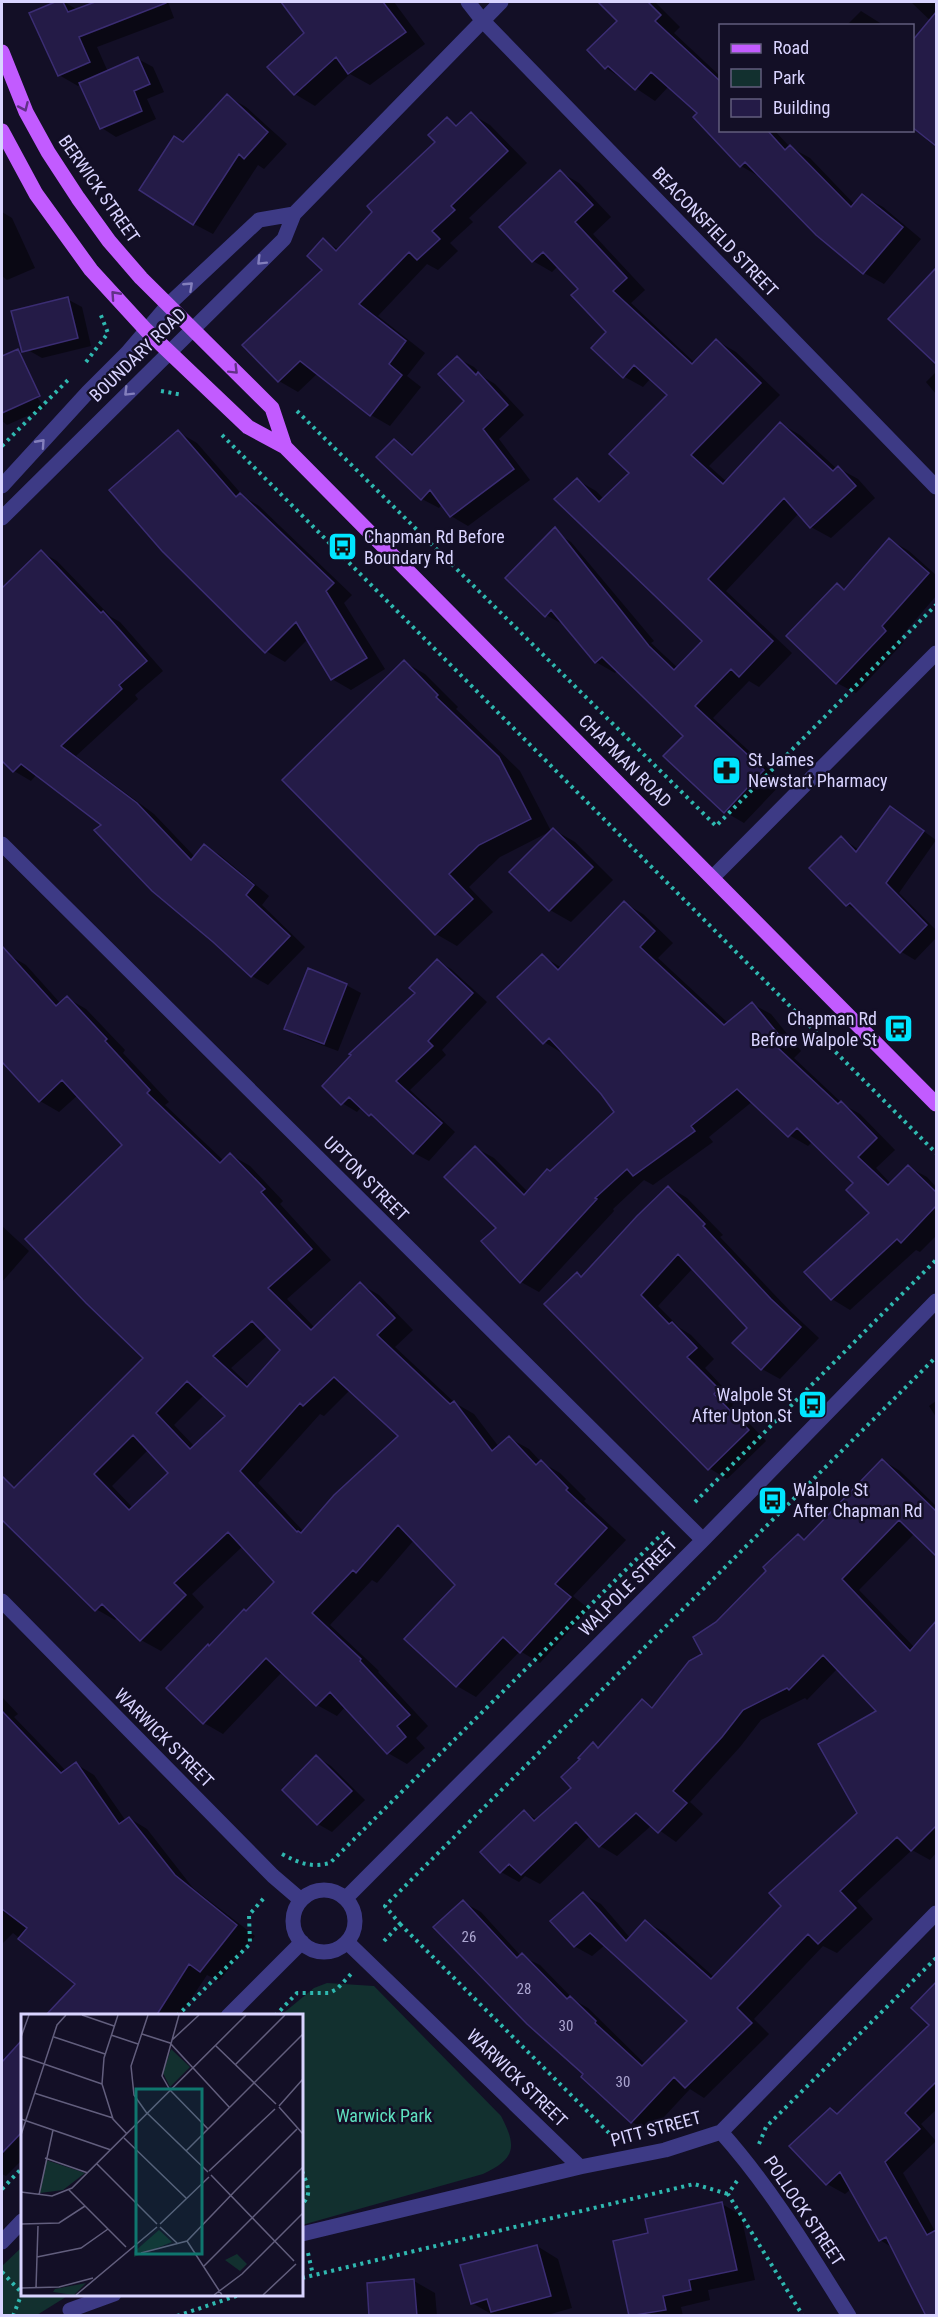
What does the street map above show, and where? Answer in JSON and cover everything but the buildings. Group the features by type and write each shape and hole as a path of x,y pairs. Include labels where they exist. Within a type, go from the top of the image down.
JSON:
{"main road":[{"name":"BERWICK STREET","path":"2,52 26,112 48,152 78,198 109,241 192,330"},
{"path":"2,130 36,194 60,230 91,270 146,330 170,352"},
{"name":"CHAPMAN ROAD","path":"192,330 272,408 285,447"},
{"name":"CHAPMAN ROAD","path":"170,352 248,427 285,447 936,1104"}],"street":[{"name":"BEACONSFIELD STREET","path":"468,2 482,20 936,487"},
{"name":"BOUNDARY ROAD","path":"2,518 284,239 294,214 501,2"},
{"name":"BOUNDARY ROAD","path":"2,486 127,353 168,305 259,220 294,214"},
{"path":"713,878 936,653"},
{"name":"UPTON STREET","path":"2,844 703,1540"},
{"name":"WALPOLE STREET","path":"346,1898 703,1540 936,1301"},
{"name":"WARWICK STREET","path":"2,1601 273,1876 301,1900"},
{"path":"325,1889 336,1891 346,1898 356,1915 356,1926 347,1942 336,1950 325,1952 315,1951 302,1942 294,1931 293,1921 294,1911 301,1900 315,1890 325,1889"},
{"name":"PITT STREET","path":"303,2234 580,2167 665,2150 721,2132 936,1913"},
{"path":"230,2014 302,1942"},
{"name":"WARWICK STREET","path":"347,1942 580,2167"},
{"name":"POLLOCK STREET","path":"721,2132 750,2164 771,2193 849,2316"},
{"path":"2,2242 21,2222"},
{"path":"70,2310 111,2296"}],"path":[{"path":"80,368 108,333"},
{"path":"2,446 72,375"},
{"path":"161,391 183,395"},
{"path":"294,409 716,826 936,605"},
{"path":"217,429 936,1153"},
{"path":"690,1507 936,1260"},
{"path":"633,2157 384,1906 936,1357"},
{"path":"330,1863 668,1528"},
{"path":"179,2014 250,1944 249,1915 264,1898"},
{"path":"384,1941 400,1924"},
{"path":"728,2194 750,2164 766,2127 936,1958"},
{"path":"277,2014 297,1993 329,1993 337,1989 351,1973"},
{"path":"2,2189 21,2169"},
{"path":"303,2174 309,2189 307,2199 303,2203"},
{"path":"303,2278 694,2184 728,2194 803,2316"},
{"path":"2,2272 21,2291"},
{"path":"13,2316 21,2295"},
{"path":"177,2316 239,2296"}],"green space":[{"name":"Warwick Park","path":"327,1983 374,1986 501,2116 511,2144 510,2151 502,2163 483,2174 303,2225 303,2014 282,2014 314,1988"},
{"path":"21,2248 21,2296 67,2296 37,2315 2,2315 2,2266"}],"place":[{"name":"Chapman Rd Before Boundary Rd","path":"343,547"},
{"name":"St James Newstart Pharmacy","path":"727,770"},
{"name":"Chapman Rd Before Walpole St","path":"898,1029"},
{"name":"Walpole St After Upton St","path":"813,1405"},
{"name":"Walpole St After Chapman Rd","path":"772,1500"}]}
